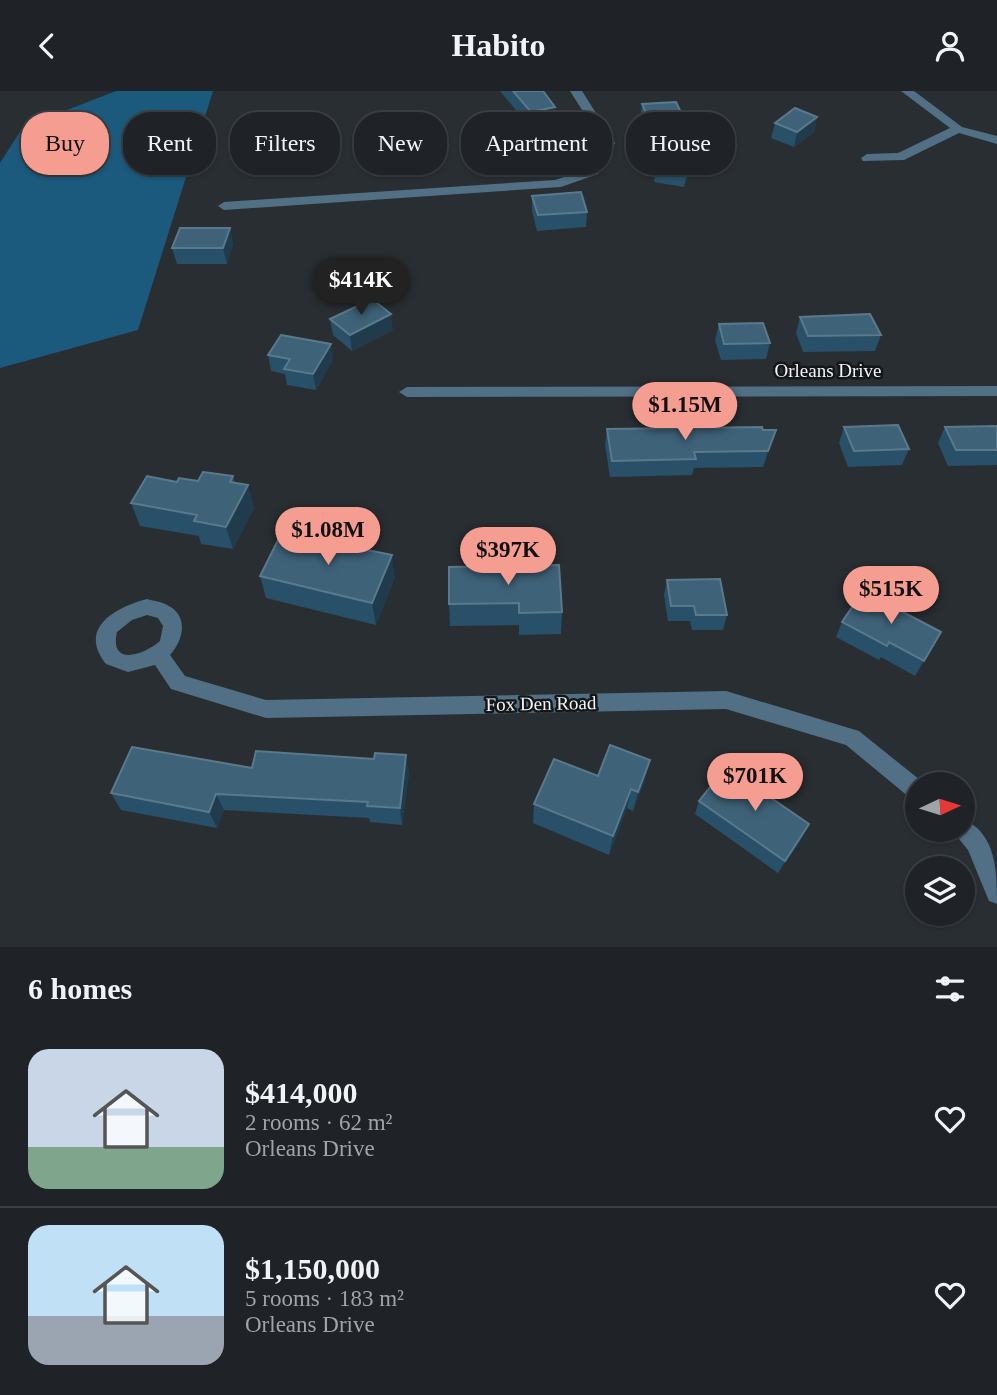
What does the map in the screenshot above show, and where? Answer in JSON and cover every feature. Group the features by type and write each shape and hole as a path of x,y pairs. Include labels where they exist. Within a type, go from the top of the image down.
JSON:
{"street":[{"path":"224,206 557,184 594,171 609,143 576,91"},
{"path":"907,91 958,129 997,140"},
{"path":"867,158 900,157 958,129"},
{"name":"Orleans Drive","path":"407,392 997,391"},
{"name":"Fox Den Road","path":"159,654 178,683 266,709 726,700 852,737 905,780"},
{"path":"975,842 997,893"}],"shaded area":[{"path":"116,91 213,91 206,112 123,112 123,175 187,175 138,330 0,368 0,163 21,130 21,175 109,175 109,112 62,112"}],"building":[{"path":"513,91 543,91 555,107 531,112"},
{"path":"676,102 681,112 645,112 642,104"},
{"path":"795,108 817,117 797,132 775,123"},
{"path":"581,192 587,212 538,215 532,196"},
{"path":"180,228 230,228 223,248 172,248"},
{"path":"372,299 391,314 350,335 330,319"},
{"path":"870,314 881,335 808,336 800,317"},
{"path":"763,323 770,343 724,344 719,324"},
{"path":"281,335 331,344 313,374 284,369 290,359 268,355"},
{"path":"898,425 909,449 854,451 844,427"},
{"path":"997,426 997,450 956,450 945,427"},
{"path":"762,427 763,430 776,430 768,451 694,452 696,459 612,461 607,429"},
{"path":"203,472 233,476 230,482 248,485 226,527 194,521 197,515 131,503 147,476 177,482 179,478 198,481"},
{"path":"280,536 304,540 308,538 392,555 372,603 260,576"},
{"path":"559,565 562,612 519,613 519,603 449,604 449,567"},
{"path":"720,579 727,615 696,615 694,606 671,606 667,580"},
{"path":"863,591 941,632 924,661 889,642 887,646 842,622"},
{"path":"610,745 650,760 638,792 631,789 613,836 534,804 554,759 598,776"},
{"path":"132,747 252,768 256,751 374,759 375,753 406,755 400,808 367,806 368,802 216,794 209,812 111,793"},
{"path":"726,767 809,824 785,861 699,801"}]}
